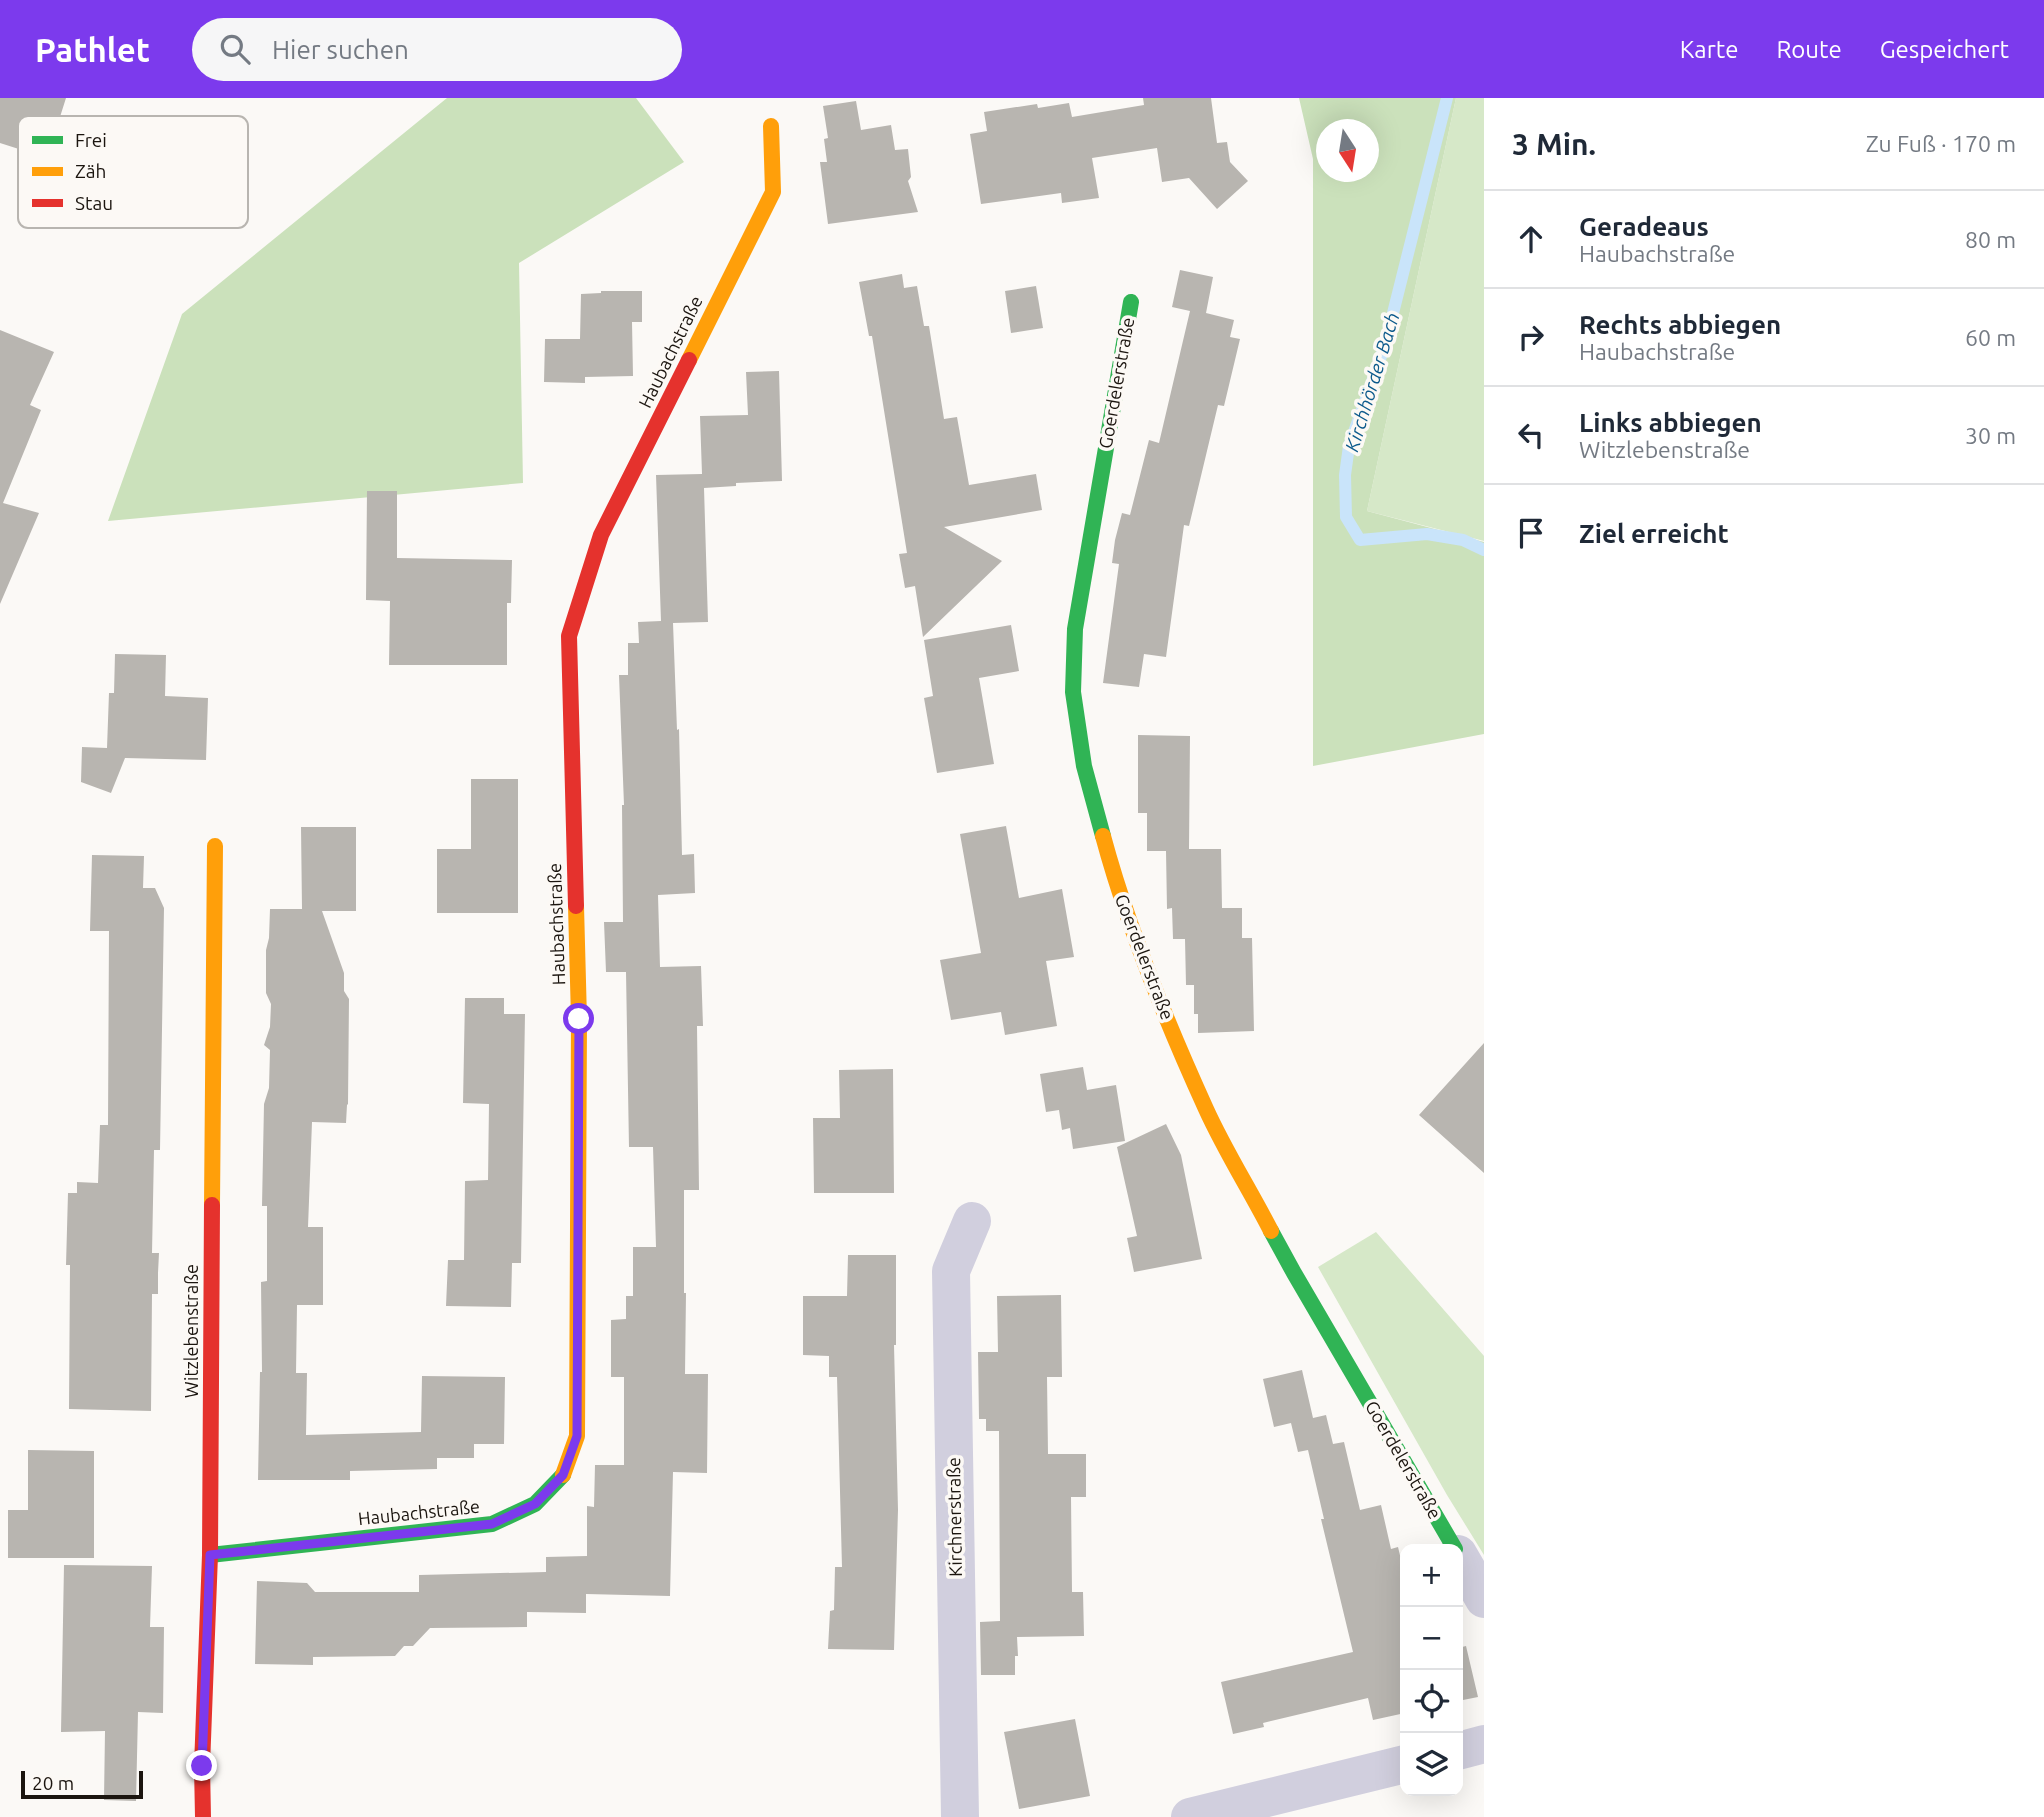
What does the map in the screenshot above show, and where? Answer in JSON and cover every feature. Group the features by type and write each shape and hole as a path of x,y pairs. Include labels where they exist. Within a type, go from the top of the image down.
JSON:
{"street":[{"name":"Haubachstraße","path":"210,1555 492,1524 535,1504 563,1475 577,1436 579,1019 569,636 601,535 773,192 771,126"},
{"name":"Goerdelerstraße","path":"1130,302 1075,629 1073,692 1084,766 1116,885 1158,997 1207,1111 1294,1273 1452,1544"},
{"name":"Witzlebenstraße","path":"203,1817 202,1766 210,1555 215,846"},
{"name":"Kirchnerstraße","path":"960,1817 951,1271 972,1221"},
{"path":"1463,1563 1484,1599"},
{"path":"1463,1750 1484,1744"},
{"path":"1190,1817 1400,1765"}],"green space":[{"path":"447,98 636,98 684,162 519,263 523,483 108,521 182,314"},
{"path":"1299,98 1456,98 1367,511 1484,542 1484,734 1313,766 1313,159"},
{"path":"1456,98 1484,98 1484,541 1367,511"},
{"path":"1376,1232 1484,1356 1484,1555 1318,1267"}],"building":[{"path":"0,98 66,98 60,116 18,116 18,149 0,143"},
{"path":"1143,98 1211,98 1217,143 1227,142 1230,162 1248,181 1217,209 1189,178 1162,182 1157,148 1092,158 1099,198 1062,203 1061,193 981,204 970,134 987,131 984,112 1037,104 1038,108 1069,103 1072,117 1144,105"},
{"path":"856,101 861,130 891,125 895,150 908,149 911,177 908,181 918,212 828,224 820,162 827,162 824,139 828,138 823,106"},
{"path":"1180,270 1213,277 1206,313 1234,320 1230,337 1240,339 1224,406 1218,405 1189,526 1184,525 1166,657 1144,654 1139,687 1103,683 1119,564 1112,563 1115,540 1122,513 1130,515 1149,440 1159,443 1190,311 1172,307"},
{"path":"902,274 904,288 917,286 924,326 929,326 944,419 957,417 969,485 1036,474 1042,510 944,527 1002,561 923,637 915,586 905,588 899,554 907,553 872,336 869,336 859,282"},
{"path":"1036,286 1043,328 1011,333 1005,291"},
{"path":"642,291 642,322 632,322 633,376 585,377 585,383 544,382 545,339 580,339 581,294"},
{"path":"0,330 54,352 30,405 41,410 3,503 39,513 0,604"},
{"path":"779,371 782,481 736,483 736,486 704,488 708,622 673,623 682,855 694,854 695,893 658,895 660,967 701,966 703,1026 697,1026 699,1190 684,1190 685,1374 708,1374 707,1473 673,1472 670,1596 586,1594 586,1613 527,1612 527,1627 430,1628 413,1646 404,1646 395,1656 313,1657 313,1665 255,1664 257,1581 307,1583 315,1592 419,1592 419,1575 546,1572 546,1557 587,1556 587,1506 594,1507 595,1465 624,1465 624,1377 611,1377 611,1320 626,1319 626,1296 633,1296 633,1247 656,1247 653,1147 629,1147 626,972 606,972 604,922 623,922 624,805 619,675 628,675 628,643 639,643 638,622 661,621 656,475 702,474 700,416 748,415 746,372"},
{"path":"367,491 397,491 397,558 512,560 511,603 507,603 507,665 389,665 390,601 366,600"},
{"path":"1011,625 1019,671 979,678 994,764 937,773 924,698 933,696 924,640"},
{"path":"115,654 166,655 165,696 208,698 206,760 125,758 111,793 81,782 82,747 107,748 109,693 114,693"},
{"path":"1138,735 1190,736 1189,849 1221,849 1222,908 1242,908 1242,938 1252,938 1254,1031 1198,1033 1198,1014 1194,1014 1194,985 1186,985 1185,939 1173,939 1172,908 1167,909 1166,851 1147,851 1147,813 1138,813"},
{"path":"471,779 518,779 518,913 437,913 437,849 471,849"},
{"path":"1006,826 1019,898 1062,889 1074,957 1046,961 1057,1026 1005,1035 1001,1012 951,1020 940,960 981,953 960,834"},
{"path":"301,827 356,827 356,911 322,911 344,973 344,991 349,999 348,1104 346,1123 312,1122 308,1227 323,1227 323,1305 297,1305 296,1373 307,1373 306,1435 421,1432 422,1376 505,1377 504,1444 474,1444 474,1458 437,1458 437,1469 350,1471 350,1480 258,1480 262,1372 261,1282 267,1281 267,1206 262,1206 264,1104 269,1088 270,1050 264,1045 270,1027 271,1004 266,993 266,950 270,909 302,909"},
{"path":"92,855 144,856 143,888 155,888 164,908 160,1150 154,1150 152,1253 159,1253 158,1294 152,1294 151,1411 69,1409 70,1265 66,1265 68,1193 77,1193 77,1182 98,1183 100,1125 108,1125 109,931 90,931"},
{"path":"465,998 504,998 504,1014 525,1014 521,1263 512,1263 511,1307 446,1306 448,1260 464,1260 465,1181 488,1180 489,1104 463,1103"},
{"path":"1484,1043 1484,1173 1419,1115"},
{"path":"1083,1067 1087,1090 1116,1085 1125,1141 1073,1149 1070,1128 1062,1130 1059,1110 1046,1112 1040,1074"},
{"path":"893,1069 894,1193 814,1193 813,1118 840,1118 839,1070"},
{"path":"1166,1124 1181,1155 1202,1259 1134,1272 1127,1238 1137,1236 1117,1147"},
{"path":"848,1255 896,1255 894,1345 898,1510 894,1650 828,1649 830,1611 834,1610 835,1567 842,1567 837,1377 829,1377 829,1356 803,1355 803,1296 847,1296"},
{"path":"1061,1295 1062,1377 1047,1377 1048,1454 1086,1454 1086,1497 1071,1497 1072,1592 1083,1592 1084,1636 1017,1637 1015,1675 981,1675 980,1622 1000,1621 999,1431 986,1431 986,1419 979,1419 978,1352 998,1352 997,1296"},
{"path":"1302,1370 1313,1418 1326,1415 1333,1444 1344,1442 1360,1510 1381,1505 1391,1549 1398,1547 1400,1555 1400,1714 1373,1720 1368,1698 1263,1723 1264,1727 1233,1734 1221,1682 1353,1652 1321,1519 1324,1519 1308,1450 1298,1452 1291,1423 1274,1427 1263,1379"},
{"path":"28,1450 94,1451 94,1558 8,1558 8,1510 28,1510"},
{"path":"64,1565 152,1566 150,1627 164,1627 163,1713 138,1712 136,1801 104,1800 105,1731 61,1732"},
{"path":"1466,1646 1478,1697 1463,1700 1463,1670 1463,1647"},
{"path":"1075,1719 1090,1796 1019,1809 1004,1732"}],"waterway":[{"name":"Kirchhörder Bach","path":"1447,98 1385,345 1349,446 1345,475 1346,517 1360,540 1427,534 1463,540 1484,550"}],"traffic: fast":[{"path":"1103,836 1084,766 1073,692 1075,629 1131,302"},
{"path":"1271,1231 1452,1544"},
{"path":"210,1555 492,1524 535,1504 563,1475"}],"traffic: slow":[{"path":"689,360 773,192 771,126"},
{"path":"1103,836 1136,940 1177,1042 1213,1125 1271,1231"},
{"path":"212,1205 215,846"},
{"path":"563,1475 577,1436 579,1019 576,906"}],"traffic: jam":[{"path":"576,906 569,636 601,535 689,360"},
{"path":"203,1817 202,1766 210,1555 212,1205"}],"route":[{"path":"202,1766 210,1555 492,1524 535,1504 563,1475 577,1436 579,1019"}]}
